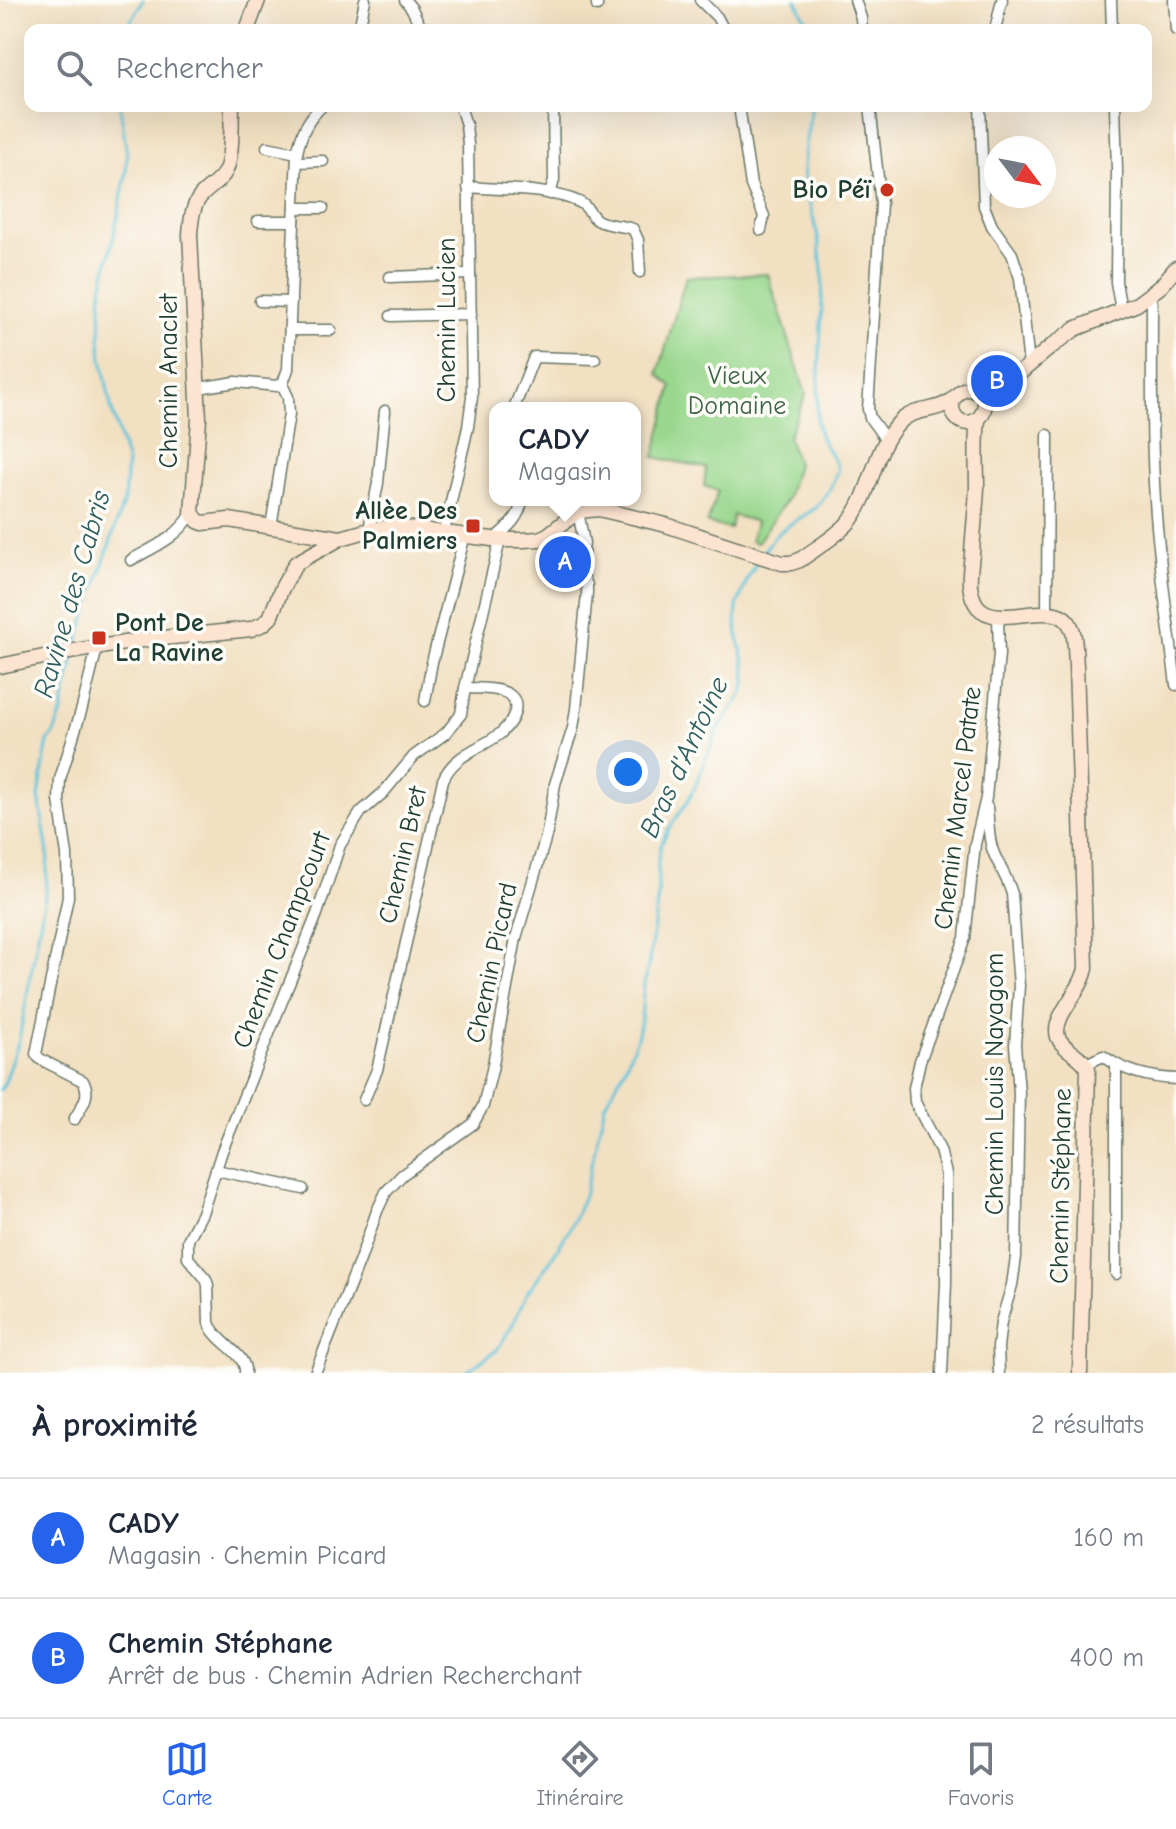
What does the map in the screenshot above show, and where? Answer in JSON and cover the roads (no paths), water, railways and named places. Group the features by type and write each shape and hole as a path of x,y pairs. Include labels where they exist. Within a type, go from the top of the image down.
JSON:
{"main road":[{"path":"249,24 258,0"},
{"name":"Chemin Anaclet","path":"192,513 199,419 190,234 199,198 220,180 229,161 232,112"},
{"path":"982,398 1005,386 1075,329 1137,304 1149,296 1176,268"},
{"path":"0,666 143,640 251,629 263,624 273,612 296,563 341,538 369,530 396,527 497,539 539,539 548,535 574,509 599,509 666,525 753,555 791,563 800,560 847,524 864,498 886,440 894,429 915,412 947,406 963,389 969,389 982,398 984,412 974,426 977,487 970,583 973,599 989,615 1047,612"},
{"path":"947,406 959,421 974,426"},
{"path":"192,513 203,523 229,520 341,538"},
{"name":"Chemin Stéphane","path":"1047,612 1060,616 1073,630 1076,666 1086,967 1082,985 1059,1020 1057,1029 1062,1043 1083,1059 1088,1069 1080,1373"}],"street":[{"path":"360,24 365,0"},
{"path":"405,0 419,24"},
{"path":"700,0 721,24"},
{"path":"855,0 862,24"},
{"path":"996,24 1002,0"},
{"path":"1111,0 1112,24"},
{"path":"1174,0 1176,30"},
{"path":"198,388 236,382 271,386 282,384 287,376 297,158 300,137 315,112"},
{"name":"Chemin Lucien","path":"444,532 472,397 468,144 462,112"},
{"path":"550,194 554,180 553,112"},
{"path":"740,112 751,185 764,216 761,230"},
{"path":"871,112 881,204 868,409 870,418 886,440"},
{"path":"980,112 984,206 992,226 1017,265 1029,366"},
{"path":"1115,112 1116,282 1121,310"},
{"path":"267,147 297,158 323,161"},
{"path":"468,187 550,194 579,202 595,219 633,229 638,240 640,272"},
{"path":"295,208 323,208"},
{"path":"258,221 294,221"},
{"path":"390,277 470,274"},
{"path":"1149,296 1152,303 1156,515 1176,685"},
{"path":"260,301 291,302"},
{"path":"391,316 471,314"},
{"path":"290,330 331,330"},
{"path":"516,402 534,357 595,359"},
{"path":"271,527 289,414 288,397 282,384"},
{"path":"369,530 378,483 385,411"},
{"path":"1047,612 1048,435"},
{"path":"497,539 512,523 521,506"},
{"name":"Chemin Picard","path":"315,1373 386,1192 402,1175 473,1124 483,1106 516,938 547,833 555,784 576,709 587,585 581,571 584,543 574,509"},
{"path":"131,560 178,533 192,513"},
{"path":"425,701 465,535"},
{"name":"Chemin Champcourt","path":"245,1373 246,1365 211,1329 208,1285 188,1258 188,1240 202,1213 317,914 340,845 361,812 383,793 414,756 446,733 461,714 497,539"},
{"name":"Chemin Marcel Patate","path":"942,1373 946,1174 940,1150 915,1102 914,1088 920,1061 965,938 975,844 986,798 999,654 998,616"},
{"path":"74,1120 88,1094 86,1086 83,1081 36,1054 68,897 67,855 59,800 60,779 82,708 93,648"},
{"name":"Chemin Bret","path":"364,1100 377,1070 443,780 456,761 500,733 514,715 515,702 506,693 465,688"},
{"name":"Chemin Louis Nayagom","path":"986,798 990,843 1012,894 1019,986 1015,1045 1019,1092 1016,1257 1001,1322 999,1373"},
{"path":"1086,1064 1103,1056 1116,1066 1140,1074 1176,1079"},
{"path":"1116,1066 1116,1274"},
{"path":"216,1170 303,1189"}],"waterway":[{"name":"Ravine des Cabris","path":"129,24 143,0"},
{"name":"Bras d'Antoine","path":"796,0 808,24"},
{"name":"Ravine des Cabris","path":"76,647 124,500 127,463 111,407 100,336 102,288 126,172 127,155 121,112"},
{"name":"Bras d'Antoine","path":"763,552 776,535 816,508 830,489 838,469 822,441 817,420 823,278 818,237 803,169 811,112"},
{"name":"Bras d'Antoine","path":"464,1373 497,1350 527,1293 569,1230 584,1196 605,1104 623,1072 641,1020 658,896 661,845 689,799 717,731 742,695 746,683 736,620 737,606 757,562"},
{"name":"Ravine des Cabris","path":"0,1090 19,1040 46,890 48,853 39,797 45,756 61,715 74,658"}],"place":[{"name":"Bio Péï","path":"887,190"},
{"name":"Chemin Stéphane","path":"997,381"},
{"name":"Allèe Des Palmiers","path":"473,526"},
{"name":"CADY","path":"565,562"},
{"name":"Pont De La Ravine","path":"99,638"}],"park label":[{"name":"Vieux Domaine","path":"737,391"}]}
